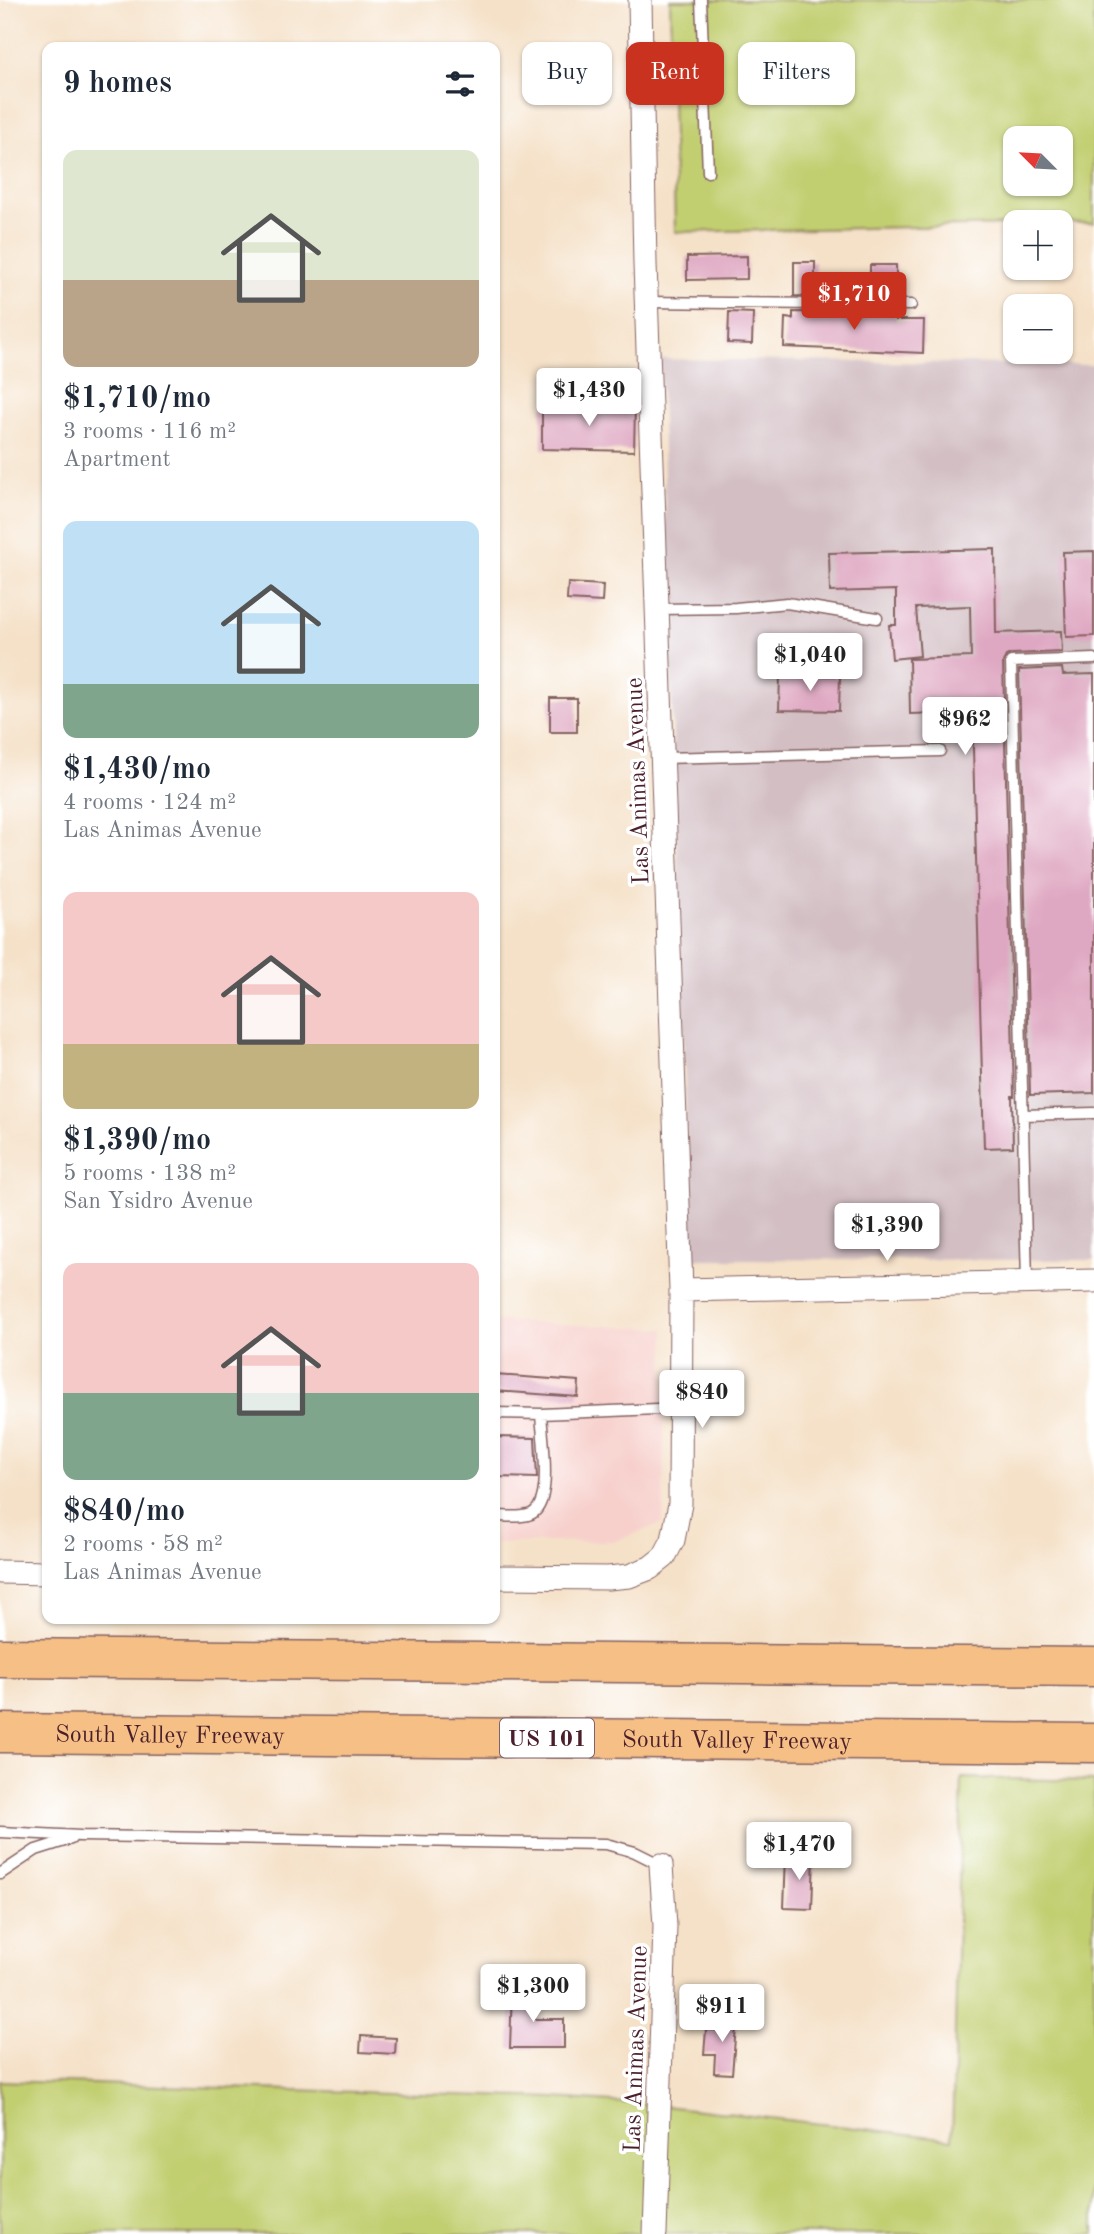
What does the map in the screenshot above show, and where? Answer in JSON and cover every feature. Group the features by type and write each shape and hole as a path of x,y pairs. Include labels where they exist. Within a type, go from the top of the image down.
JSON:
{"highway":[{"path":"0,1658 1094,1667"},
{"name":"South Valley Freeway","path":"0,1733 1094,1743"}],"street":[{"name":"Las Animas Avenue","path":"500,1577 608,1578 629,1576 650,1568 664,1557 673,1540 680,1504 681,1290 646,302 640,0"},
{"path":"681,1290 1094,1280"},
{"path":"0,1572 42,1573"},
{"name":"Las Animas Avenue","path":"656,2234 665,1926 661,1865"}],"lane":[{"path":"701,0 708,172"},
{"path":"646,302 911,305"},
{"path":"657,609 736,608 787,603 877,618"},
{"path":"1027,1282 1011,662 1094,659"},
{"path":"662,758 940,751"},
{"path":"1023,1115 1094,1113"},
{"path":"500,1413 680,1408"},
{"path":"500,1516 529,1516 540,1508 545,1491 541,1414"},
{"path":"0,1832 81,1836 606,1844 635,1852 661,1865"},
{"path":"0,1874 36,1850 81,1836"}],"shaded area":[{"path":"660,359 1094,365 1094,1260 691,1259"},
{"path":"500,1321 665,1329 663,1523 615,1541 500,1543"}],"green space":[{"path":"670,0 1094,0 1094,223 1073,223 1073,210 1003,210 1003,225 675,232 672,105 724,105 724,42 671,42"},
{"path":"962,1778 1094,1781 1094,2234 0,2234 0,2081 554,2098 656,2105 952,2139"}],"building":[{"path":"747,256 747,279 687,280 687,257"},
{"path":"794,262 815,262 815,280 870,281 870,265 896,265 896,297 794,296"},
{"path":"729,312 753,313 752,344 728,343"},
{"path":"793,312 896,313 896,320 924,320 923,353 784,347 785,318 793,319"},
{"path":"542,406 635,406 634,451 542,449"},
{"path":"995,549 996,633 1061,631 1062,652 1011,654 1006,656 1003,662 1013,1147 984,1148 972,712 910,714 909,659 971,657 970,606 916,608 920,656 892,659 889,625 896,625 896,590 830,592 829,553"},
{"path":"1094,551 1094,636 1066,637 1063,552"},
{"path":"568,583 603,585 602,602 567,600"},
{"path":"766,641 793,642 792,668 765,667"},
{"path":"1062,668 1063,675 1094,674 1094,1093 1030,1095 1019,670"},
{"path":"780,675 840,676 839,711 779,710"},
{"path":"550,698 577,698 577,732 550,732"},
{"path":"500,1375 579,1381 578,1397 500,1391"},
{"path":"500,1437 535,1438 537,1478 500,1477"},
{"path":"786,1855 814,1856 812,1909 784,1908"},
{"path":"512,1988 536,1990 534,2019 564,2019 564,2048 510,2048"},
{"path":"719,2014 737,2015 732,2074 714,2073 715,2054 704,2054 706,2030 717,2030"},
{"path":"361,2036 396,2038 395,2054 360,2052"}]}
